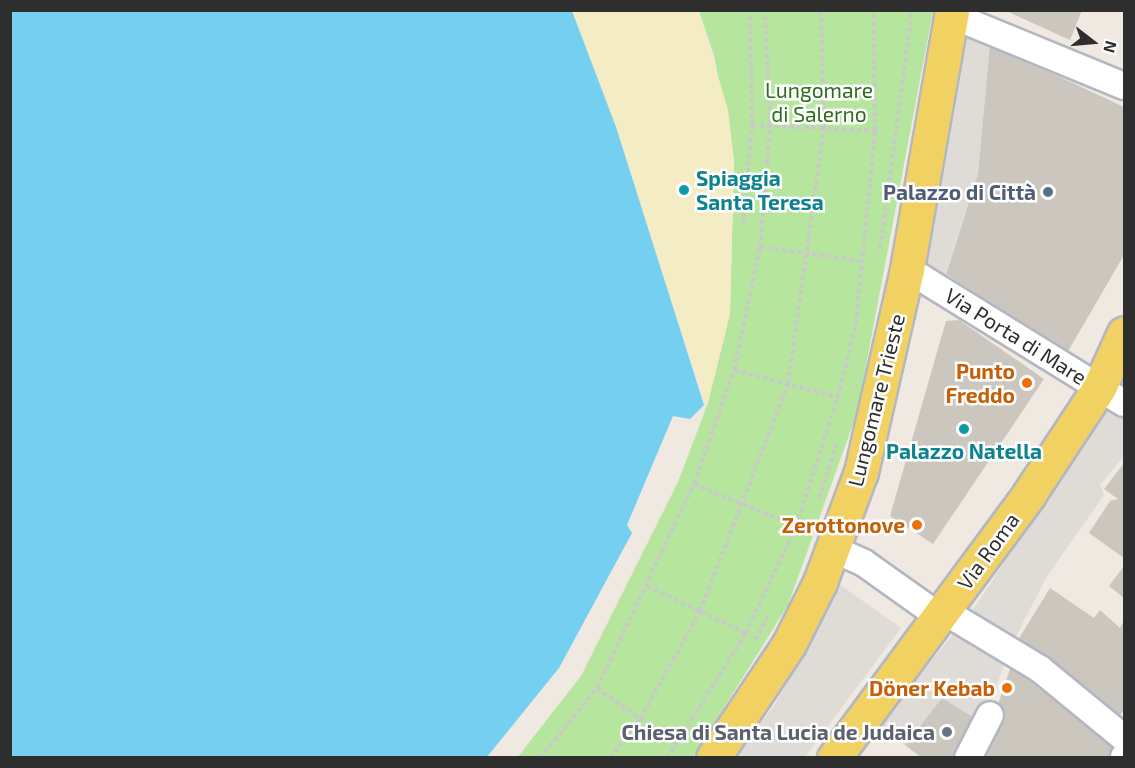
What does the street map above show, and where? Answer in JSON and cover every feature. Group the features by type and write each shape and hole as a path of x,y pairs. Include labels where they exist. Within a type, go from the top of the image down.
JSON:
{"main road":[{"name":"Lungomare Trieste","path":"713,758 789,644 833,549 882,394 907,269 952,13"},
{"name":"Via Roma","path":"834,758 942,614 1112,396 1125,333"}],"street":[{"path":"952,13 1125,86"},
{"name":"Via Porta di Mare","path":"907,269 1112,396"},
{"path":"833,549 864,563 942,614 1040,669 1120,729"},
{"path":"971,757 990,715"}],"path":[{"path":"743,225 752,125 750,10"},
{"path":"540,758 597,688 694,484 734,370 760,247 770,125 765,10"},
{"path":"610,758 640,719 700,611 745,505 788,384 810,254 824,127 820,10"},
{"path":"667,758 746,633 796,526 838,397 863,261 876,131 874,10"},
{"path":"879,251 912,10"},
{"path":"752,125 876,131"},
{"path":"760,247 863,261"},
{"path":"734,370 838,397"},
{"path":"816,507 841,428"},
{"path":"694,484 796,526"},
{"path":"647,586 746,633"},
{"path":"748,652 772,611"},
{"path":"597,688 677,745"}],"green space":[{"name":"Lungomare di Salerno","path":"699,11 933,11 857,413 788,605 693,757 517,758 581,676 678,482 705,411 730,314 734,160 714,55"}],"sand":[{"name":"Spiaggia Santa Teresa","path":"572,11 699,11 728,110 734,160 730,314 707,407"}],"shaded area":[{"path":"966,33 990,44 978,174 943,280 921,264"},
{"path":"1124,380 1124,456 1100,485 1104,495 1046,578 1008,652 984,724 942,698 905,745 878,727 975,607"},
{"path":"839,584 901,628 805,757 735,757 774,706"}],"water":[{"path":"10,11 572,11 616,127 704,405 690,419 673,416 627,525 632,533 559,668 487,757 11,757"}],"building":[{"path":"1004,10 1082,10 1070,40"},
{"name":"Palazzo di Città","path":"990,44 1124,107 1124,255 1067,353 946,274 978,174"},
{"name":"Palazzo Natella","path":"959,320 1044,379 933,544 890,516 946,321"},
{"path":"1124,463 1124,558 1089,533 1110,501 1118,499 1104,489"},
{"path":"1124,566 1124,598 1109,586"},
{"path":"1050,588 1094,618 1100,610 1120,628 1124,620 1124,710 1118,718 1013,648"},
{"path":"1013,660 1123,747 1112,758 980,758"},
{"name":"Chiesa di Santa Lucia de Judaica","path":"942,698 984,724 961,758 922,758 905,745"}],"place":[{"name":"Spiaggia Santa Teresa","path":"684,190"},
{"name":"Palazzo di Città","path":"1048,192"},
{"name":"Punto Freddo","path":"1027,383"},
{"name":"Palazzo Natella","path":"964,429"},
{"name":"Zerottonove","path":"917,525"},
{"name":"Döner Kebab","path":"1007,688"},
{"name":"Chiesa di Santa Lucia de Judaica","path":"947,732"}]}
